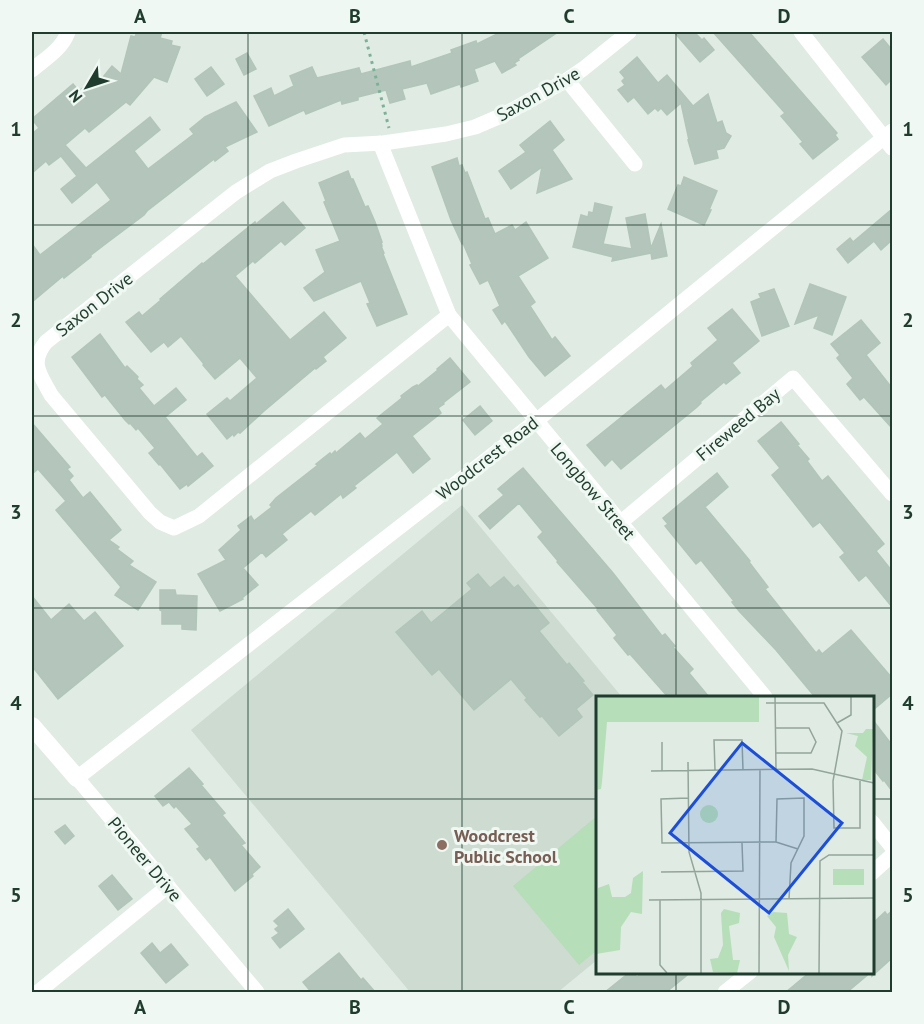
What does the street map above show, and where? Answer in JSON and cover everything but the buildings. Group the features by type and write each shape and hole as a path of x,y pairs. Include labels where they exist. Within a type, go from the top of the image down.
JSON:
{"street":[{"path":"32,70 60,47 68,32"},
{"name":"Saxon Drive","path":"449,315 199,516 174,528 160,522 150,513 51,395 36,363 41,348 46,342 236,192 270,171 344,145 386,142 475,128 567,80 629,32"},
{"path":"801,32 890,139"},
{"path":"567,80 635,164"},
{"name":"Woodcrest Road","path":"77,778 536,421 890,139"},
{"name":"Longbow Street","path":"386,142 449,315 764,696"},
{"name":"Fireweed Bay","path":"620,523 794,378 892,494"},
{"name":"Pioneer Drive","path":"32,726 257,993"},
{"path":"873,823 892,847"},
{"path":"873,872 892,855"},
{"path":"38,993 168,886"},
{"path":"725,993 749,973"}],"path":[{"path":"364,32 386,142"}],"shaded area":[{"name":"Woodcrest Public School","path":"462,505 621,696 596,696 596,961 558,992 410,992 191,730"}],"green space":[{"path":"596,817 596,951 579,965 513,886"}],"place":[{"name":"Woodcrest Public School","path":"442,845"}]}
